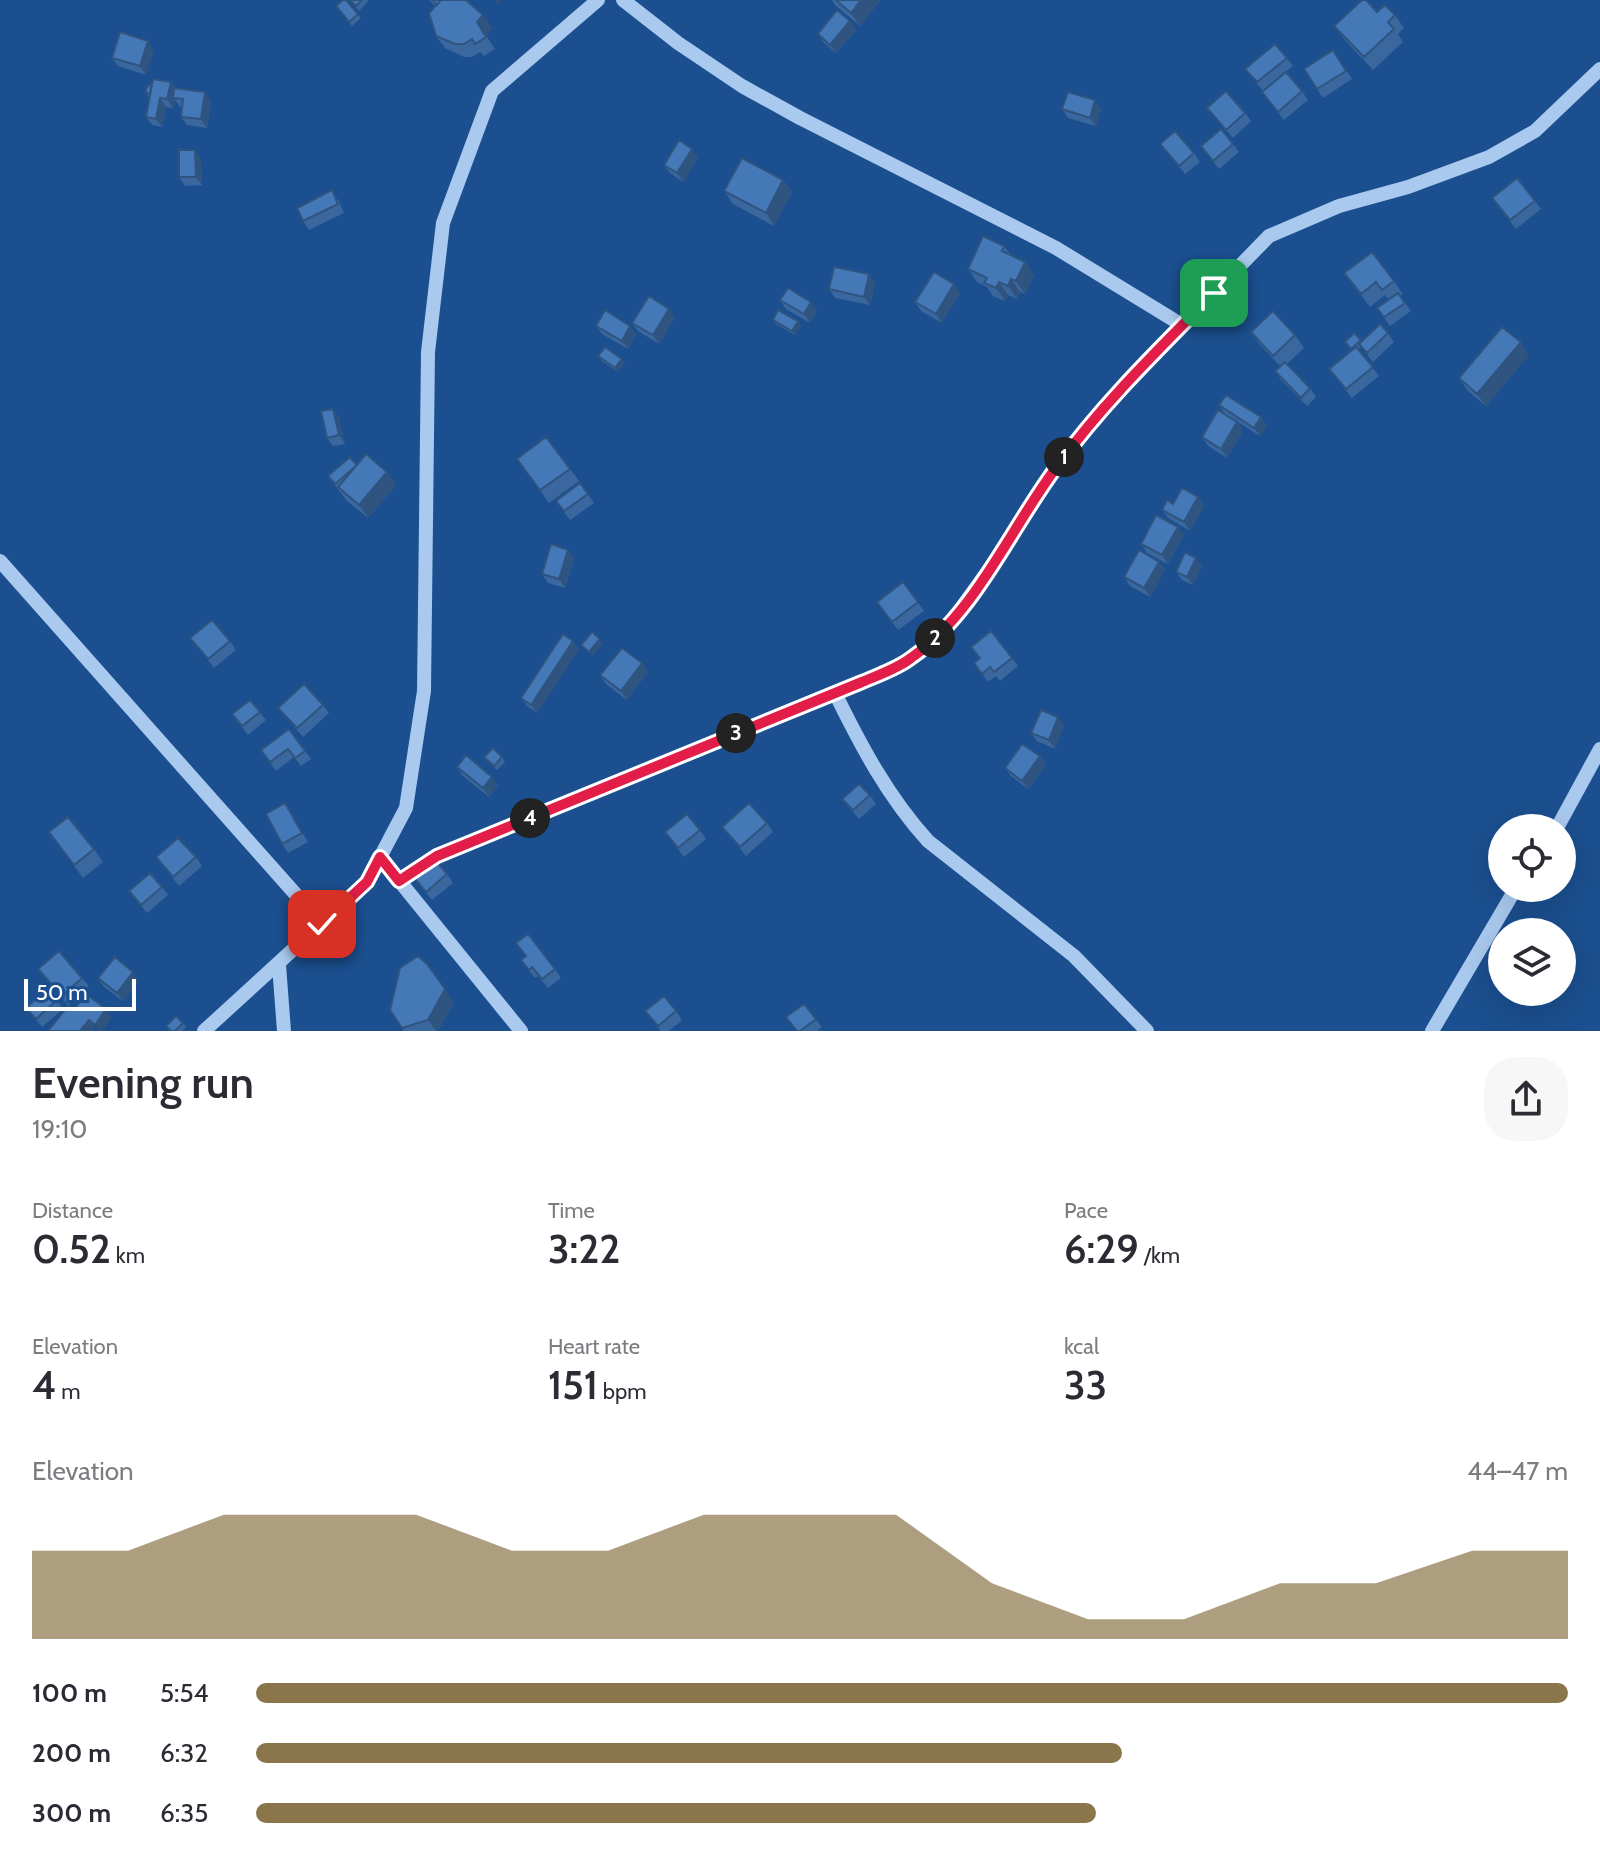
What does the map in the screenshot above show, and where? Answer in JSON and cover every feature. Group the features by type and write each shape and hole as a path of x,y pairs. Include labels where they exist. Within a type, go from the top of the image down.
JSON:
{"street":[{"path":"204,1031 367,882 406,808 424,691 428,352 443,223 492,91 598,0"},
{"path":"623,0 678,43 742,86 1056,248 1182,325"},
{"path":"399,881 437,856 909,660 946,629 1058,464 1102,411 1269,236 1339,206 1408,187 1489,157 1535,131 1600,69"},
{"path":"0,561 322,924"},
{"path":"835,693 879,777 918,830 1074,956 1147,1031"},
{"path":"1565,814 1600,749"},
{"path":"380,857 521,1031"},
{"path":"1432,1031 1508,902"},
{"path":"279,965 284,1031"}],"building":[{"path":"343,0 358,14 349,22 336,6"},
{"path":"441,0 466,0 483,15 477,22 486,37 475,44 472,39 464,44 455,44 436,36 429,13"},
{"path":"836,0 861,0 851,13"},
{"path":"1362,0 1366,0 1377,12 1385,5 1395,15 1388,22 1394,29 1364,57 1334,26"},
{"path":"837,10 850,21 830,45 818,34"},
{"path":"120,32 148,41 140,66 112,58"},
{"path":"1275,44 1287,58 1257,82 1245,69"},
{"path":"1333,50 1346,71 1317,89 1304,69"},
{"path":"1286,72 1302,91 1278,112 1262,92"},
{"path":"153,79 171,82 167,99 160,98 156,119 146,117"},
{"path":"174,88 205,92 201,119 181,117 183,99 173,98"},
{"path":"1226,91 1245,113 1226,130 1207,108"},
{"path":"1068,92 1095,100 1090,118 1062,109"},
{"path":"1221,129 1233,144 1213,161 1201,146"},
{"path":"1175,131 1194,153 1179,166 1160,144"},
{"path":"679,140 692,149 677,173 664,165"},
{"path":"179,150 195,150 196,177 179,177"},
{"path":"742,158 783,180 766,213 724,191"},
{"path":"1517,178 1535,201 1510,220 1492,198"},
{"path":"332,190 338,204 303,221 297,208"},
{"path":"983,236 1004,246 1002,251 1025,262 1016,281 1011,279 1008,286 999,282 996,288 984,283 987,278 968,269"},
{"path":"1372,252 1394,281 1382,290 1376,282 1361,294 1344,273"},
{"path":"834,267 869,274 864,297 829,289"},
{"path":"934,272 954,284 936,314 915,302"},
{"path":"788,288 811,302 804,314 780,300"},
{"path":"1398,293 1405,303 1384,317 1377,308"},
{"path":"649,296 669,309 653,335 632,323"},
{"path":"605,310 630,326 622,341 596,326"},
{"path":"778,310 798,321 792,331 773,320"},
{"path":"1273,311 1295,335 1273,356 1251,332"},
{"path":"1380,324 1388,333 1367,353 1359,344"},
{"path":"1502,327 1521,342 1477,394 1459,378"},
{"path":"1354,333 1361,340 1351,349 1345,342"},
{"path":"605,347 622,359 615,368 598,356"},
{"path":"1356,347 1373,367 1346,389 1329,369"},
{"path":"1285,362 1310,388 1301,398 1275,371"},
{"path":"1226,395 1261,417 1254,428 1219,405"},
{"path":"333,409 339,435 327,438 321,411"},
{"path":"1218,410 1237,422 1221,449 1202,437"},
{"path":"546,437 570,469 540,490 517,459"},
{"path":"366,454 387,472 359,505 338,487"},
{"path":"350,457 357,465 335,484 328,476"},
{"path":"580,483 588,494 564,511 556,501"},
{"path":"1182,488 1198,497 1184,522 1162,510 1167,500 1173,504"},
{"path":"1156,515 1178,527 1162,555 1141,544"},
{"path":"551,544 568,550 559,579 542,574"},
{"path":"1139,550 1159,562 1144,588 1124,577"},
{"path":"1185,552 1196,558 1187,577 1176,572"},
{"path":"903,582 918,602 892,622 877,602"},
{"path":"212,620 230,641 208,659 190,638"},
{"path":"991,631 1012,658 994,672 990,667 982,674 974,663 980,658 971,647"},
{"path":"592,632 600,639 589,652 581,645"},
{"path":"563,634 573,641 531,705 521,698"},
{"path":"622,648 642,663 621,691 600,675"},
{"path":"304,684 323,705 297,728 278,708"},
{"path":"250,700 260,712 242,726 232,714"},
{"path":"1041,710 1058,717 1049,740 1031,733"},
{"path":"289,729 305,751 295,758 288,749 270,762 261,750"},
{"path":"1022,744 1040,756 1022,781 1005,768"},
{"path":"493,748 502,757 494,766 484,757"},
{"path":"466,755 492,777 483,788 457,767"},
{"path":"859,784 870,795 853,810 842,799"},
{"path":"285,803 302,833 282,844 266,814"},
{"path":"749,803 767,823 740,847 722,827"},
{"path":"687,814 700,830 678,848 665,832"},
{"path":"68,817 94,849 74,865 49,832"},
{"path":"178,838 196,857 173,877 156,857"},
{"path":"435,860 447,874 426,892 414,877"},
{"path":"150,873 162,887 141,905 129,891"},
{"path":"528,934 555,969 542,979 521,960 526,956 516,943"},
{"path":"59,951 82,978 62,996 38,969"},
{"path":"418,956 445,989 428,1020 402,1028 390,1010 400,968"},
{"path":"115,957 133,972 117,993 98,978"},
{"path":"47,989 57,1000 36,1019 26,1008"},
{"path":"86,994 106,1009 95,1025 89,1020 80,1031 48,1031 68,1006 74,1010"},
{"path":"664,996 676,1011 658,1026 645,1011"},
{"path":"804,1004 816,1019 797,1031 786,1017"},
{"path":"176,1016 183,1023 171,1031 166,1026"}],"route":[{"path":"322,924 367,882 380,857 399,881 437,856 909,660 946,629 1058,464 1092,422 1214,293"}]}
